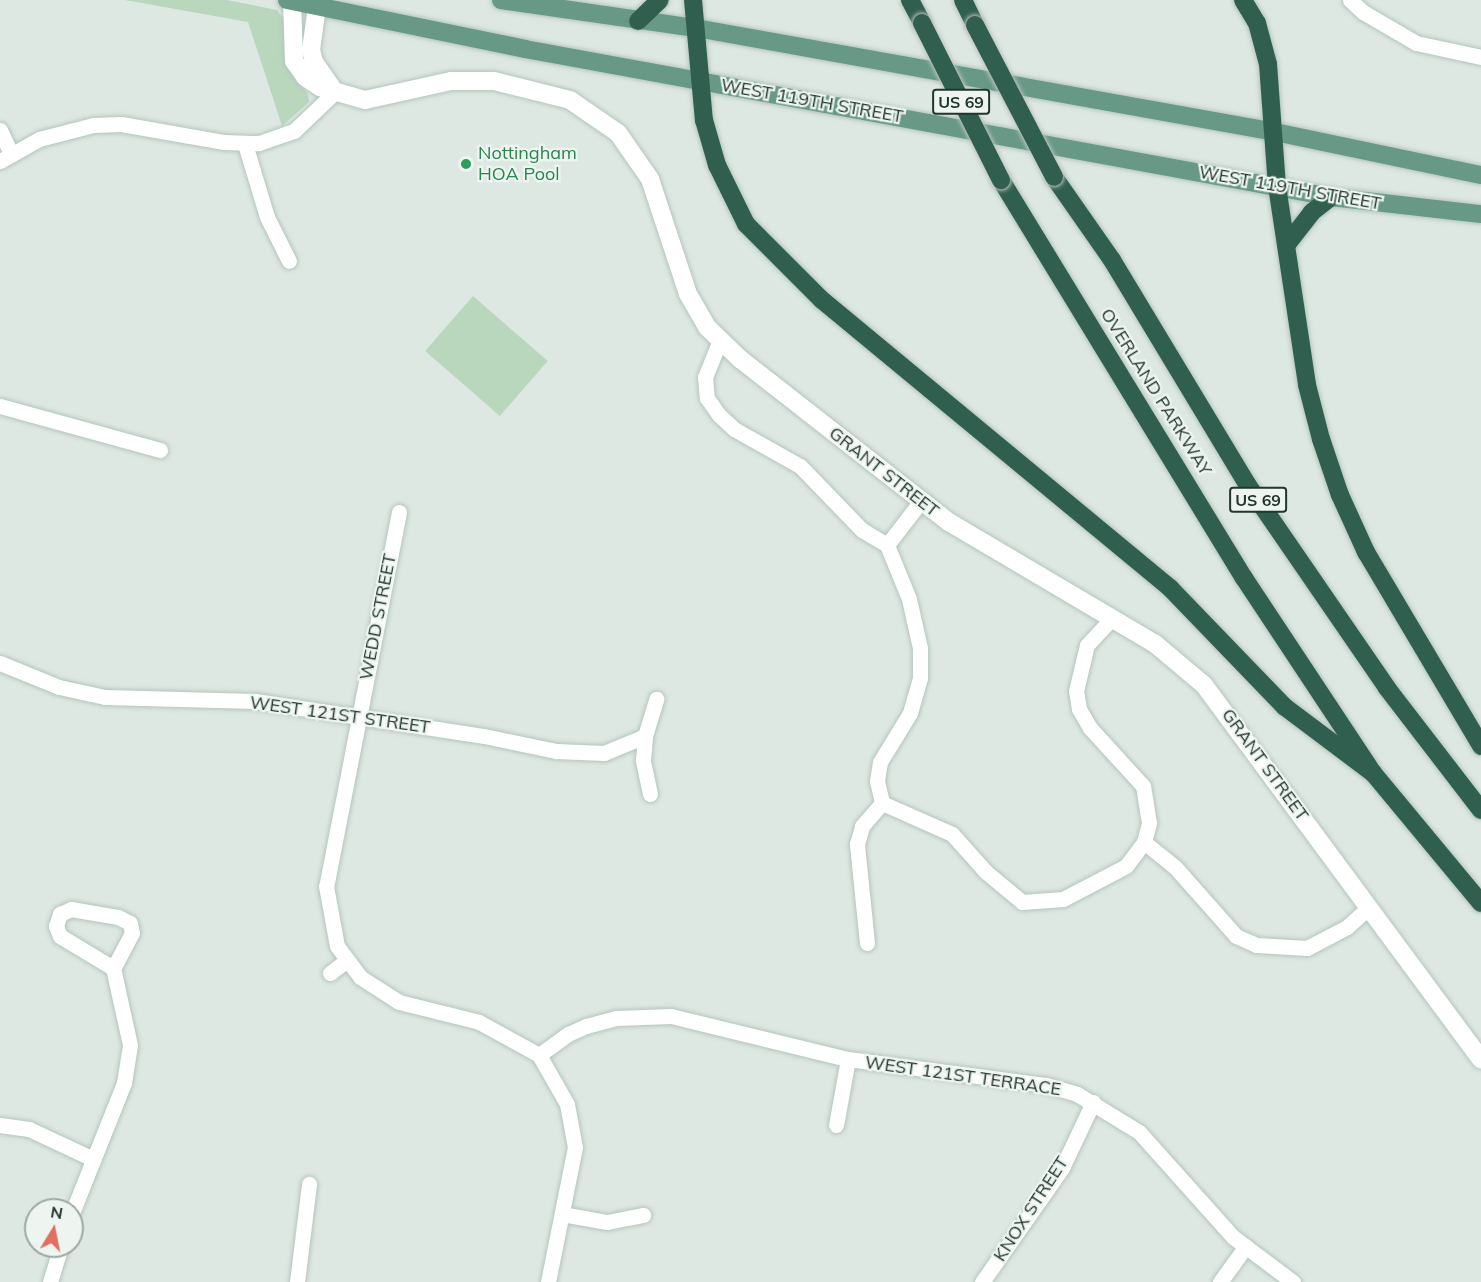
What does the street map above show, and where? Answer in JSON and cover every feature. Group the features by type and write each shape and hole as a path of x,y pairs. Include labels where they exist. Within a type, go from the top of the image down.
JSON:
{"highway":[{"path":"638,21 660,0"},
{"path":"693,0 704,120 730,196 746,224 798,278 1170,588 1286,707 1373,773"},
{"name":"OVERLAND PARKWAY","path":"910,0 1001,180 1245,578 1373,773 1481,903"},
{"name":"US 69","path":"963,0 1054,177 1112,260 1247,484 1387,688 1481,810"},
{"path":"1243,0 1257,23 1268,64 1275,132 1277,186 1288,243 1307,385 1340,495 1383,582 1481,746"},
{"path":"1288,243 1312,212 1330,197"}],"main road":[{"name":"WEST 119TH STREET","path":"290,0 317,2 700,81 1330,197 1481,214"},
{"path":"501,0 696,28 1275,132 1481,175"}],"street":[{"name":"GRANT STREET","path":"290,0 294,61 305,77 335,92 365,100 450,81 481,79 554,95 594,114 629,144 650,179 688,294 700,317 720,340 949,522 1110,620 1154,643 1204,685 1481,1060"},
{"path":"1350,0 1363,12 1416,43 1481,57"},
{"path":"0,130 5,158 39,139 93,124 121,124 245,144 274,139 294,131 335,92 315,62 311,50 317,2"},
{"path":"245,144 267,217 289,261"},
{"path":"720,340 705,377 707,398 719,415 734,429 800,466 862,530 887,545 909,599 921,664 910,713 880,762 877,781 882,803"},
{"path":"0,406 160,450"},
{"path":"887,545 921,501"},
{"name":"WEDD STREET","path":"347,960 337,946 326,885 399,512"},
{"path":"882,803 952,834 986,872 1022,902 1063,899 1111,877 1126,866 1144,842 1149,823 1143,786 1090,729 1076,691 1087,645 1110,620"},
{"name":"WEST 121ST STREET","path":"0,663 59,687 105,697 255,701 577,753 604,753 645,736"},
{"path":"650,794 645,780 645,736 656,699"},
{"path":"867,943 857,843 862,826 882,803"},
{"path":"1144,842 1175,867 1236,936 1256,945 1307,948 1347,927 1369,907"},
{"path":"78,1198 124,1083 130,1045 113,968 132,933 130,923 71,909 60,914 56,926 60,936 113,968"},
{"path":"330,973 347,960 360,976 399,1002 479,1022 539,1055 559,1087 573,1125 573,1162 548,1282"},
{"name":"WEST 121ST TERRACE","path":"539,1055 568,1034 586,1026 644,1015 707,1022 848,1059 1046,1085 1093,1102 1139,1132 1233,1237 1293,1282"},
{"name":"WEST 121ST TERRACE","path":"836,1125 848,1059"},
{"name":"KNOX STREET","path":"982,1282 1062,1168 1093,1102"},
{"path":"0,1125 46,1136 93,1159"},
{"path":"297,1282 309,1184"},
{"path":"562,1214 607,1221 643,1215"},
{"path":"1220,1282 1246,1246"},
{"path":"50,1282 58,1258"}],"green space":[{"path":"125,0 227,0 277,10 285,21 284,53 289,69 308,94 309,102 282,126 248,22"},
{"path":"473,296 548,361 500,416 425,351"}],"place":[{"name":"Nottingham HOA Pool","path":"466,164"}]}
